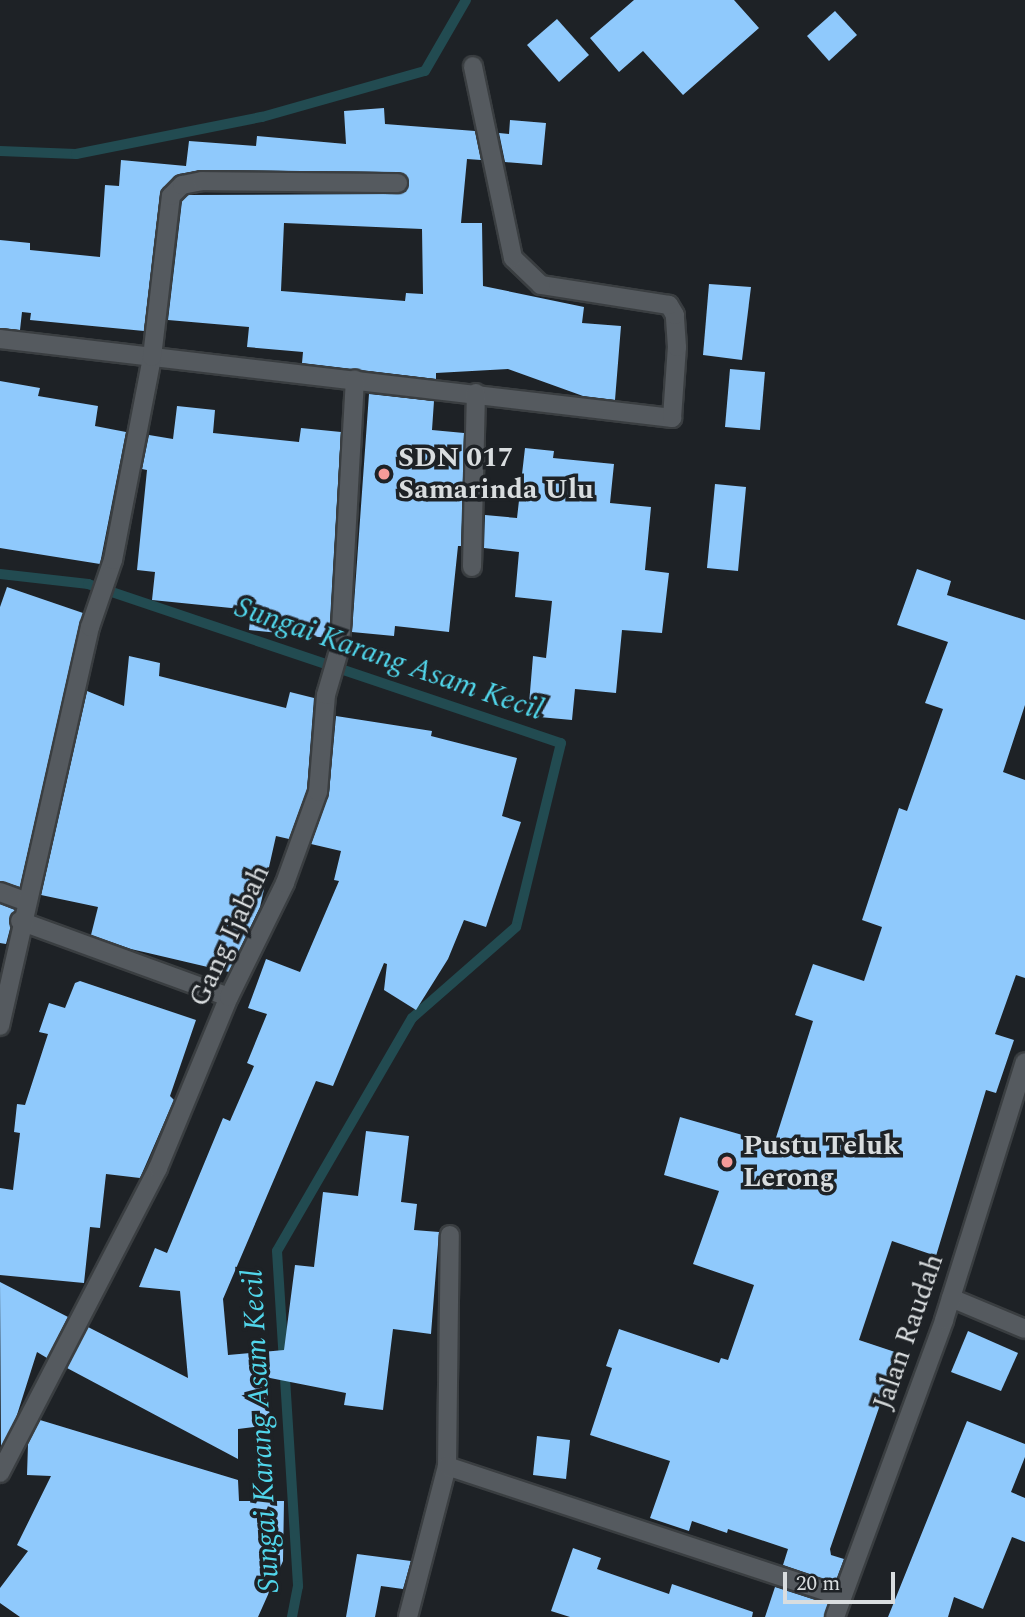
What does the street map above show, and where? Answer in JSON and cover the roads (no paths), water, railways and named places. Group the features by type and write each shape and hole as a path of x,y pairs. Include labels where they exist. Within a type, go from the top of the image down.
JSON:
{"street":[{"path":"0,340 476,393 672,418 677,347 675,315 666,303 541,285 513,258 473,66"},
{"path":"0,1026 20,921 53,804 90,627 113,560 152,357 167,206 182,185 202,181 398,183"},
{"name":"Gang Ijabah","path":"0,1473 158,1168 229,997 285,883 318,792 326,695 340,647 355,379"},
{"path":"472,567 476,393"},
{"path":"0,892 27,902"},
{"path":"20,921 229,997"},
{"name":"Jalan Raudah","path":"835,1617 951,1298 1025,1062"},
{"path":"408,1617 447,1466 450,1235"},
{"path":"951,1298 1025,1329"},
{"path":"447,1466 842,1597"}],"waterway":[{"name":"Sungai Karang Asam Kecil","path":"0,151 76,154 262,117 425,71 466,0"},
{"name":"Sungai Karang Asam Kecil","path":"0,574 88,584 561,743 516,927 412,1018 277,1251 298,1586 292,1617"}],"place":[{"name":"SDN 017 Samarinda Ulu","path":"384,474"},
{"name":"Pustu Teluk Lerong","path":"727,1162"}]}
